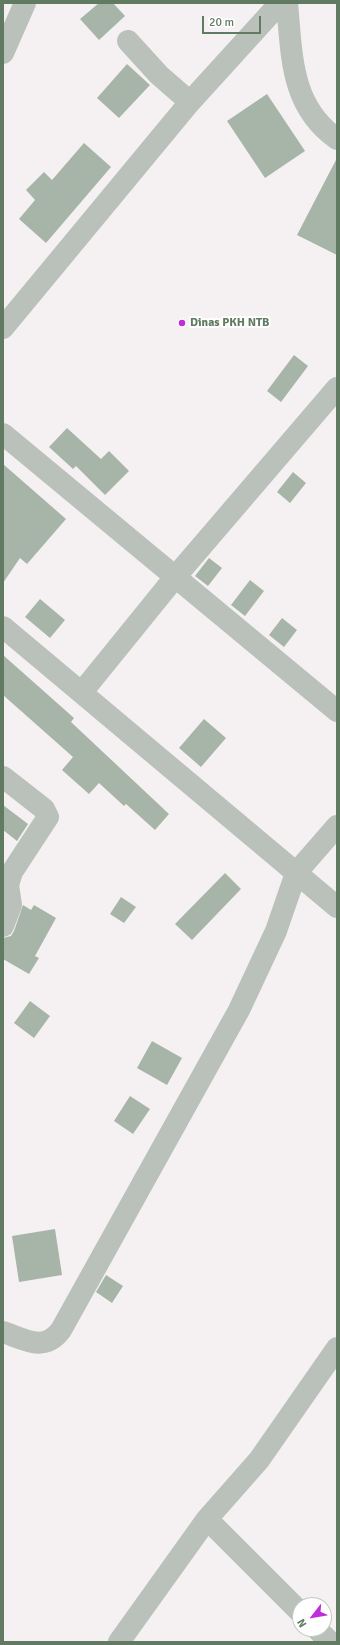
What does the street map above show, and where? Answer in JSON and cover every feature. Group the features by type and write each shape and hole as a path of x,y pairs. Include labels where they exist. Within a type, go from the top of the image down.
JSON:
{"street":[{"path":"3,53 25,3"},
{"path":"3,328 190,102 280,3"},
{"path":"287,3 295,78 304,102 315,120 337,139"},
{"path":"128,41 154,70 190,102"},
{"path":"82,692 176,576 337,388"},
{"path":"3,434 337,710"},
{"path":"3,627 337,907"},
{"path":"3,777 44,809 48,817 12,872 8,885 11,905 3,926"},
{"path":"6,1337 43,1343 52,1340 61,1330 239,1010 276,931 307,882 337,826"},
{"path":"119,1642 207,1519 259,1460 337,1348"},
{"path":"207,1519 292,1604"}],"building":[{"path":"99,3 113,3 125,16 99,40 80,19"},
{"path":"127,64 150,85 119,118 97,98"},
{"path":"267,94 305,151 265,178 227,121"},
{"path":"84,143 111,167 46,243 19,219 35,200 26,190 44,172 52,180"},
{"path":"337,158 337,255 297,235"},
{"path":"294,355 308,366 281,402 267,391"},
{"path":"67,428 101,459 109,451 129,471 105,495 76,466 73,469 49,447"},
{"path":"3,464 66,519 27,564 20,558 3,583"},
{"path":"293,472 306,483 290,503 277,492"},
{"path":"209,558 222,568 208,586 195,576"},
{"path":"250,580 264,591 245,616 231,605"},
{"path":"40,599 65,620 50,638 25,617"},
{"path":"282,618 297,630 284,647 269,635"},
{"path":"3,655 74,718 71,722 169,814 155,830 126,804 124,806 99,783 89,794 62,770 73,757 3,695"},
{"path":"204,719 226,738 201,767 179,748"},
{"path":"3,805 28,824 17,841 3,830"},
{"path":"225,873 241,889 192,940 175,924"},
{"path":"121,897 136,907 124,923 110,914"},
{"path":"23,905 31,910 34,905 56,918 35,956 39,958 29,974 3,959 3,938 11,936"},
{"path":"30,1001 50,1016 34,1038 14,1023"},
{"path":"152,1041 182,1058 167,1085 137,1068"},
{"path":"130,1096 150,1109 133,1134 114,1121"},
{"path":"55,1229 62,1275 19,1282 12,1236"},
{"path":"106,1275 123,1286 112,1303 96,1292"}],"place":[{"name":"Dinas PKH NTB","path":"182,323"}]}
